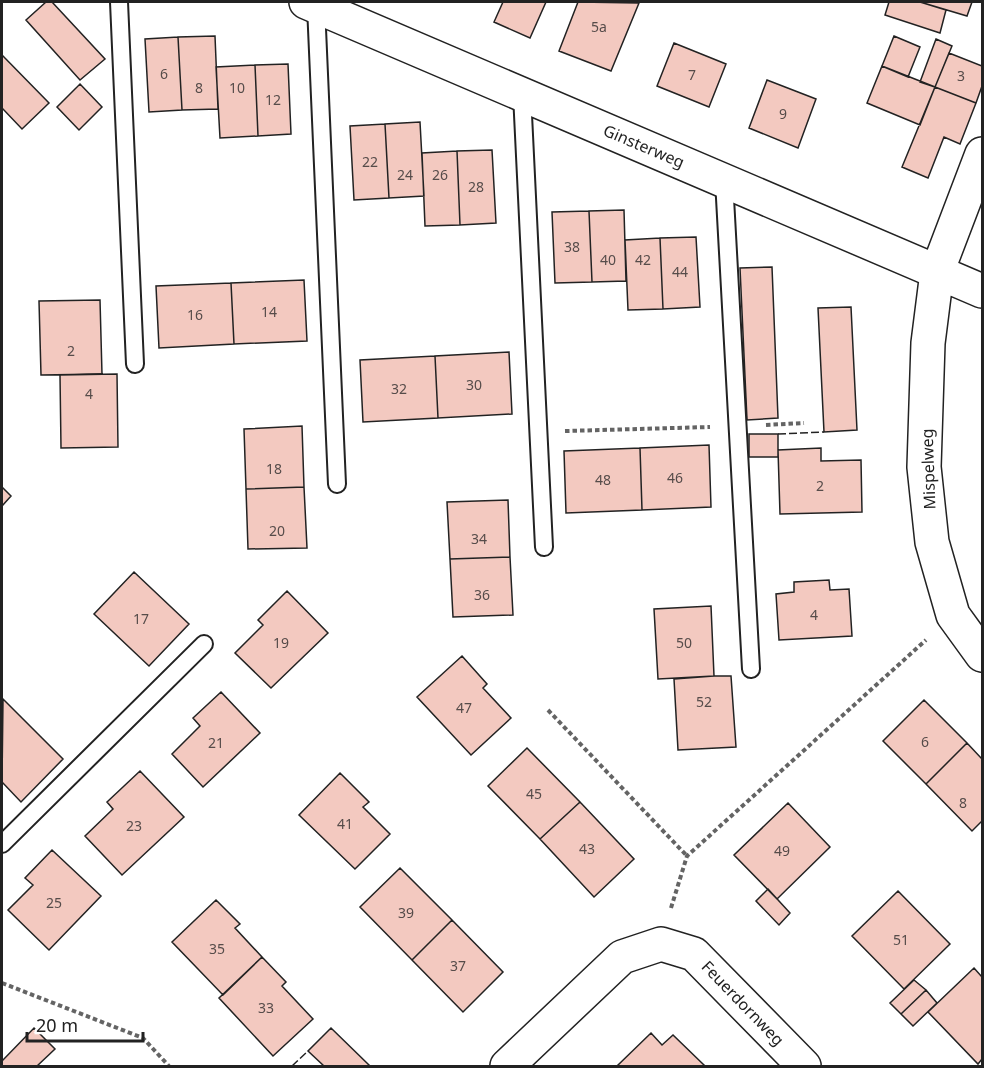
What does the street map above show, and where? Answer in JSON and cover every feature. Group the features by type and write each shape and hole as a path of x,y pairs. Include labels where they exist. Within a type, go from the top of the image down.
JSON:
{"street":[{"name":"Ginsterweg","path":"311,4 982,291"},
{"name":"Mispelweg","path":"982,154 938,272 928,344 924,467 933,543 953,615 982,655"},
{"path":"507,1066 622,957 661,944"},
{"name":"Feuerdornweg","path":"661,944 694,954 804,1066"}],"lane":[{"path":"119,2 135,364"},
{"path":"311,4 337,484"},
{"path":"522,94 544,547"},
{"path":"724,180 751,669"},
{"path":"2,844 204,644"}],"path":[{"path":"538,432 804,423"},
{"path":"661,944 687,856 953,615"},
{"path":"548,710 687,856"},
{"path":"2,983 143,1038 169,1066"}],"building":[{"path":"46,2 52,2 105,59 80,80 26,20"},
{"path":"503,2 546,2 530,38 494,22"},
{"path":"578,2 639,3 611,71 559,51"},
{"path":"889,2 920,2 946,10 940,33 885,15"},
{"path":"920,2 972,2 967,16"},
{"path":"215,36 218,109 182,110 178,37"},
{"path":"894,36 920,47 908,77 882,66"},
{"path":"178,37 182,110 149,112 145,39"},
{"path":"936,39 952,46 935,87 920,82"},
{"path":"674,43 726,64 709,107 657,86"},
{"path":"949,53 982,66 982,86 976,103 935,87"},
{"path":"2,55 49,103 22,129 2,108"},
{"path":"288,64 291,134 258,136 255,65"},
{"path":"255,65 258,136 220,138 216,67"},
{"path":"882,66 935,87 920,125 867,103"},
{"path":"767,80 816,99 798,148 749,128"},
{"path":"80,84 102,107 79,130 57,107"},
{"path":"935,87 976,103 960,144 944,137 928,178 902,167"},
{"path":"420,122 424,196 389,198 385,124"},
{"path":"385,124 389,198 354,200 350,126"},
{"path":"492,150 496,223 460,225 457,151"},
{"path":"457,151 460,225 425,226 422,153"},
{"path":"624,210 626,281 592,282 589,211"},
{"path":"589,211 592,282 555,283 552,212"},
{"path":"696,237 700,307 663,309 660,238"},
{"path":"660,238 663,309 628,310 625,240"},
{"path":"772,267 778,418 747,420 740,268"},
{"path":"304,280 307,341 234,344 231,283"},
{"path":"231,283 234,344 159,348 156,286"},
{"path":"100,300 102,374 41,375 39,301"},
{"path":"851,307 857,430 824,432 818,308"},
{"path":"509,352 512,414 438,418 435,356"},
{"path":"435,356 438,418 363,422 360,360"},
{"path":"117,374 118,447 61,448 60,375"},
{"path":"302,426 304,487 246,489 244,429"},
{"path":"749,434 778,434 778,457 749,457"},
{"path":"709,445 711,507 642,510 640,448"},
{"path":"640,448 642,510 566,513 564,451"},
{"path":"821,448 821,461 861,460 862,512 780,514 778,450"},
{"path":"2,487 11,496 2,506"},
{"path":"304,487 307,548 248,549 246,489"},
{"path":"508,500 510,557 450,559 447,502"},
{"path":"510,557 513,615 453,617 450,559"},
{"path":"134,572 189,624 149,666 94,614"},
{"path":"829,580 830,590 849,589 852,636 779,640 776,594 794,592 794,582"},
{"path":"287,591 328,633 271,688 235,653 263,625 258,620"},
{"path":"711,606 714,676 658,679 654,609"},
{"path":"462,656 487,684 483,688 511,718 471,755 417,697"},
{"path":"731,676 736,747 678,750 674,679"},
{"path":"221,692 260,733 203,787 172,754 200,726 193,718"},
{"path":"3,699 63,759 21,802 2,782"},
{"path":"924,700 967,743 926,784 883,741"},
{"path":"967,743 982,759 982,821 972,831 926,784"},
{"path":"527,748 580,802 540,839 488,786"},
{"path":"140,771 184,817 122,875 85,836 113,809 107,802"},
{"path":"340,773 369,802 363,807 390,834 355,869 299,815"},
{"path":"580,802 634,859 594,897 540,839"},
{"path":"788,803 830,847 777,899 734,855"},
{"path":"52,850 101,896 49,950 8,910 33,885 25,878"},
{"path":"400,868 452,920 412,960 360,907"},
{"path":"768,889 790,913 779,925 756,901"},
{"path":"898,891 950,944 904,989 852,936"},
{"path":"216,900 240,924 235,928 262,957 223,995 172,942"},
{"path":"452,920 503,972 463,1012 412,960"},
{"path":"262,957 286,982 282,986 313,1019 273,1056 219,998"},
{"path":"974,968 982,977 982,1059 978,1064 928,1012"},
{"path":"914,980 926,990 901,1014 890,1003"},
{"path":"926,990 937,1003 913,1026 901,1014"},
{"path":"34,1028 55,1049 37,1066 2,1066 2,1061"},
{"path":"331,1028 370,1066 324,1066 308,1051"},
{"path":"651,1033 662,1045 673,1035 705,1066 617,1066"}],"fence":[{"path":"778,434 824,432"},
{"path":"292,1066 308,1051"}]}
